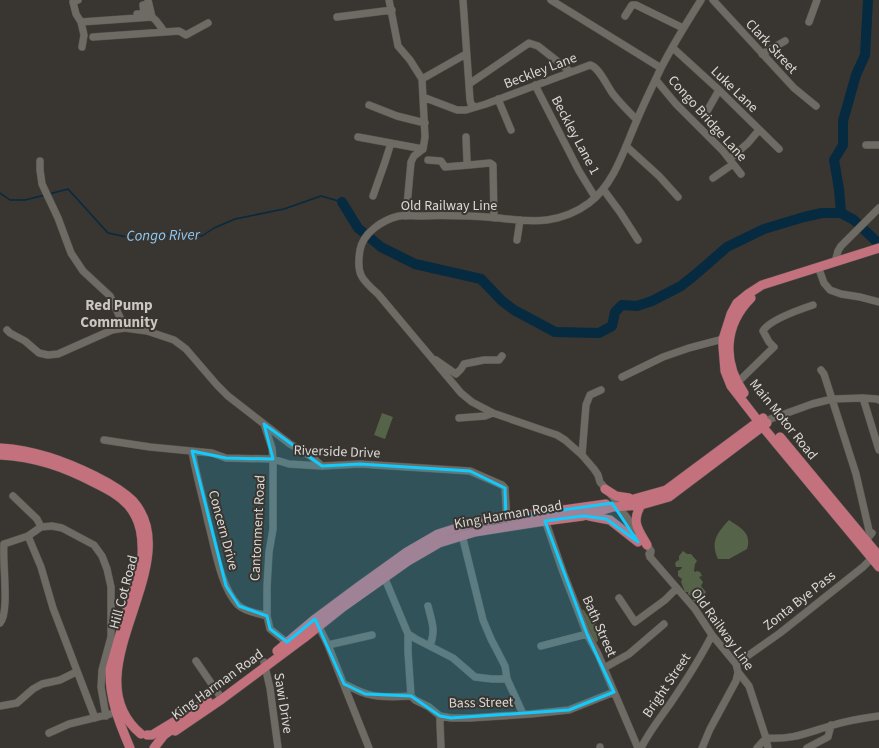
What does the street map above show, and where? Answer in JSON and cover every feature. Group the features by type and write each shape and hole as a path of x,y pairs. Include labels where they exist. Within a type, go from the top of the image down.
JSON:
{"main road":[{"path":"853,259 879,248"},
{"name":"Main Motor Road","path":"879,254 835,262 762,286 748,294 737,303 731,314 723,339 725,371 731,386 748,408 763,422 864,543 876,555 879,567"},
{"name":"Main Motor Road","path":"812,481 773,439 737,383 731,367 729,348 736,316 751,298 765,290 820,272 853,259"},
{"path":"748,408 748,432 773,439"},
{"name":"King Harman Road","path":"153,748 164,735 174,728 175,731 290,645 422,543 438,534 461,531 476,522 507,522 639,502 686,480 763,422"},
{"name":"Hill Cot Road","path":"0,448 19,449 34,452 63,461 81,469 120,490 133,501 141,512 147,529 149,542 148,560 122,648 116,683 122,709 134,728 151,740 153,748"},
{"name":"Hill Cot Road","path":"0,455 18,456 45,462 87,479 116,494 128,505 140,527 142,557 110,669 110,682 116,712 130,748"},
{"path":"604,489 620,497 639,502 635,522 642,543 610,520 595,517 584,511 601,500 604,489"},
{"name":"King Harman Road","path":"144,735 156,732 220,696"},
{"path":"130,748 132,740 135,736 144,735"}],"street":[{"path":"78,0 73,2 76,14 81,22 84,35 82,47"},
{"path":"389,0 398,46 410,60 422,79 425,137 423,149 414,156 411,162 406,216"},
{"path":"463,0 470,100 471,104 475,108"},
{"path":"551,0 661,68"},
{"name":"Old Railway Line","path":"701,0 683,28 661,68 618,165 602,189 583,207 547,220 399,216 370,230 364,239 360,252 359,272 364,282 378,294 461,392 472,402 493,413 556,435 582,455 598,475 604,489 642,543 651,551 650,557 695,609 712,635 736,664 738,672 749,686 768,748"},
{"name":"Clark Street","path":"713,0 794,88 816,106"},
{"path":"809,22 817,0"},
{"path":"91,18 144,14 143,5 148,2 152,17 158,22 165,32"},
{"path":"625,16 632,5 636,5 683,28"},
{"path":"337,17 392,10"},
{"path":"81,22 152,17"},
{"path":"93,38 165,32 179,32 186,35 208,23"},
{"path":"762,54 785,41"},
{"path":"469,84 529,43 538,46 570,72"},
{"name":"Luke Lane","path":"673,48 720,90 779,149"},
{"path":"422,79 466,54"},
{"name":"Beckley Lane","path":"423,97 457,110 466,110 590,65 593,66 613,94 637,120"},
{"name":"Congo Bridge Lane","path":"656,80 676,104 733,160 741,174"},
{"name":"Beckley Lane 1","path":"535,85 579,171 595,197"},
{"path":"706,113 720,90"},
{"path":"498,99 511,130"},
{"path":"369,105 397,116 425,123"},
{"path":"713,178 733,160 759,130"},
{"path":"358,137 423,149"},
{"path":"466,137 467,162 469,164"},
{"path":"373,196 391,143"},
{"path":"866,145 879,145"},
{"path":"626,146 659,176 678,197"},
{"path":"428,160 441,161 445,167 490,163 493,165 494,218"},
{"path":"40,161 42,184 58,218 71,253 83,271 110,296 125,328"},
{"path":"602,189 620,212 638,240"},
{"path":"835,262 841,246 879,208"},
{"path":"517,240 520,220"},
{"path":"820,272 824,282 830,290 841,294 879,302"},
{"path":"737,383 774,347 769,342 763,331 764,329 773,322 814,304"},
{"path":"7,330 25,341 39,353 52,355 65,352 112,330 125,328 152,332 169,337 180,343 217,385 238,405 243,407 290,444 312,457 322,466"},
{"path":"622,377 663,357 723,339"},
{"path":"428,354 456,374 464,364 484,360 499,360 502,356"},
{"path":"821,370 824,374 856,474 869,531 872,533 864,543"},
{"path":"582,455 586,405 590,395 601,390"},
{"path":"863,398 879,450"},
{"path":"763,422 812,404 832,399 863,398 879,400"},
{"path":"459,418 485,416 493,413"},
{"name":"Cantonment Road","path":"264,424 272,448 273,459 273,529 269,552 267,616 270,630 290,645"},
{"name":"Riverside Drive","path":"104,440 150,447 212,453 226,458 273,459 289,464 322,466 360,464 470,471 502,485 504,488 507,522"},
{"name":"Concern Drive","path":"192,451 195,472 226,586 239,606 255,613 267,616"},
{"path":"13,496 37,519 41,527"},
{"name":"Bath Street","path":"544,517 587,634 598,654 638,748"},
{"path":"0,623 4,617 2,542 28,536 41,527 52,526 62,528 94,545 102,556 111,587 111,637 102,670 101,687 106,716"},
{"path":"461,531 483,620 504,666 523,714"},
{"path":"28,536 41,567 53,608 76,672 95,718"},
{"name":"Zonta Bye Pass","path":"736,664 780,633 876,555"},
{"path":"344,684 372,696 411,696 408,634 382,574"},
{"path":"619,598 635,622 665,600 677,588"},
{"path":"428,606 434,626 430,646"},
{"path":"317,623 328,645 369,748"},
{"path":"604,668 629,654 664,624"},
{"path":"408,634 453,658 475,677 508,679"},
{"path":"541,646 587,634"},
{"path":"328,645 372,635"},
{"name":"Bright Street","path":"641,748 649,733 705,650 712,635"},
{"path":"196,661 220,696"},
{"name":"Sawi Drive","path":"264,664 270,688 278,748"},
{"path":"0,706 17,703 42,684 60,680 76,672"},
{"path":"702,748 710,729 736,681 738,672"},
{"name":"Bass Street","path":"411,696 440,716 451,718 470,718 569,710 614,692"},
{"path":"49,733 69,724 106,716 116,712"},
{"path":"440,716 441,748"},
{"path":"757,748 766,738 779,739 805,735 831,726 879,716"},
{"path":"807,748 828,737 831,726"}],"highlighted area":[{"path":"264,424 322,466 360,464 470,471 505,488 506,518 612,503 638,542 606,519 583,516 545,521 587,634 614,692 569,710 451,718 440,716 411,696 365,694 344,684 315,619 287,642 270,629 267,616 239,606 226,586 192,451 226,458 273,459"}],"green space":[{"path":"382,413 393,417 385,439 374,435"},
{"path":"729,520 741,528 747,535 747,549 729,559 718,559 715,548 716,538 721,529"},
{"path":"683,551 687,554 691,554 697,561 694,571 700,572 702,576 699,577 703,582 701,586 706,592 704,602 693,601 693,598 688,594 688,592 685,592 681,582 682,579 678,576 678,571 682,567 676,567 675,563 678,560 679,561 679,556"},
{"path":"579,609 584,610 587,615 593,613 598,641 593,645"}],"waterway":[{"path":"841,213 834,160 843,145 843,121 856,75 865,55 868,0"},
{"name":"Congo River","path":"49,194 68,189 108,233 127,237 147,237 166,234 202,236 214,228 235,219 284,209 321,196 342,202"},
{"name":"Congo River","path":"0,193 10,200 25,200 45,195"},
{"path":"342,202 358,228 381,247 415,264 481,279 502,301 514,310 555,332 599,333 612,326 615,312 622,305 637,306 652,301 681,286 727,247 764,229 804,217 822,213 841,213 854,220 879,244"}],"district":[{"name":"Red Pump Community","path":"119,314"}]}
